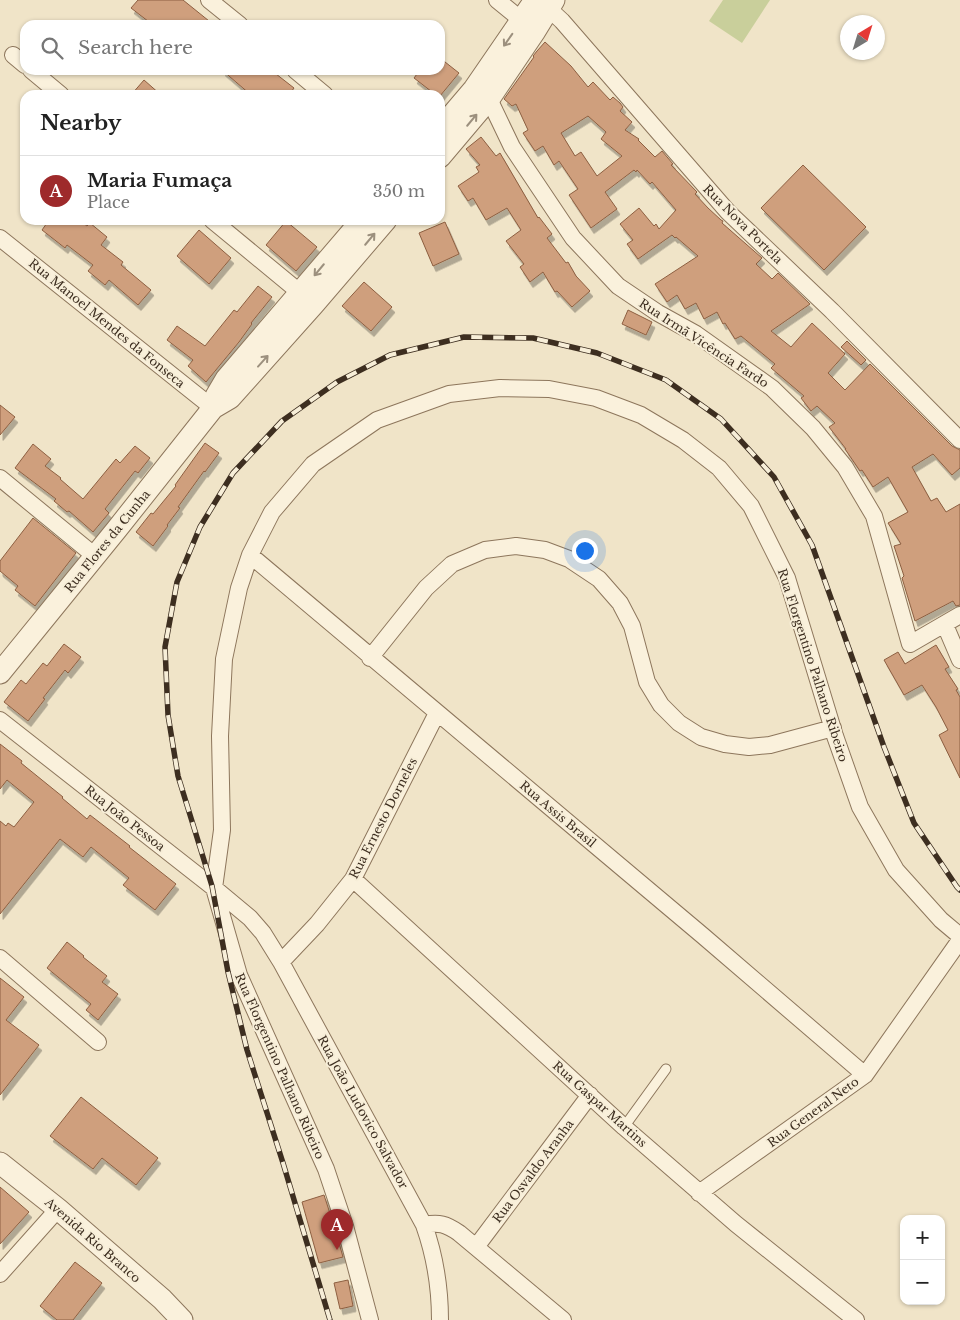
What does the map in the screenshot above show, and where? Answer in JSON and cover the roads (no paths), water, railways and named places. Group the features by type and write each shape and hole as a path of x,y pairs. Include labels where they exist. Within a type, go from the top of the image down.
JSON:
{"street":[{"path":"209,0 234,20"},
{"path":"497,0 529,26"},
{"path":"445,149 529,26 543,2"},
{"name":"Rua Nova Portela","path":"543,2 562,21 728,212 832,311 960,440"},
{"path":"37,75 55,90"},
{"path":"301,75 320,90"},
{"path":"445,125 481,94"},
{"name":"Rua Irmã Vicência Fardo","path":"481,94 512,147 573,238 618,286 658,313 696,334 772,388 813,428 845,467 874,516 910,644 945,625"},
{"path":"218,225 307,299"},
{"path":"307,299 359,225"},
{"path":"307,299 381,225"},
{"name":"Rua Manoel Mendes da Fonseca","path":"0,238 221,398"},
{"name":"Rua Flores da Cunha","path":"0,673 221,398 226,379 307,299"},
{"name":"Rua Florgentino Palhano Ribeiro","path":"370,1320 345,1226 326,1169 239,975 214,888 222,830 220,736 224,659 239,588 250,556 272,512 313,464 377,420 449,394 500,388 549,389 596,398 641,415 683,440 719,468 751,506 787,578 833,728 860,807 896,870 942,920 960,936"},
{"path":"0,478 95,556"},
{"path":"370,658 426,588 452,564 485,550 516,546 545,550 569,559 599,579 620,604 632,626 647,682 661,705 679,723 701,737 749,748 770,745 833,728"},
{"name":"Rua Assis Brasil","path":"250,556 702,935 865,1075"},
{"path":"960,615 945,625 960,660"},
{"name":"Rua Ernesto Dorneles","path":"281,962 317,924 352,879 437,713"},
{"name":"Rua João Pessoa","path":"0,720 250,918"},
{"name":"Rua Gaspar Martins","path":"352,879 624,1127 700,1193 856,1320"},
{"name":"Rua João Ludovico Salvador","path":"250,918 263,933 281,962 424,1225 432,1247 437,1273 440,1320"},
{"name":"Rua General Neto","path":"700,1193 865,1075 960,940"},
{"path":"0,958 98,1042"},
{"name":"Rua Osvaldo Aranha","path":"476,1247 590,1095"},
{"name":"Avenida Rio Branco","path":"0,1163 58,1209 162,1299 182,1320"},
{"path":"0,1274 58,1209"},
{"path":"424,1225 438,1223 459,1233 563,1320"}],"lane":[{"path":"624,1127 666,1069"}],"railway":[{"path":"330,1320 247,1050 228,972 212,886 178,776 168,715 165,647 177,582 200,527 233,473 282,421 337,382 390,355 464,337 533,338 597,353 666,380 721,419 774,477 812,545 884,747 914,823 960,890"}],"place":[{"name":"Maria Fumaça","path":"337,1250"}]}
